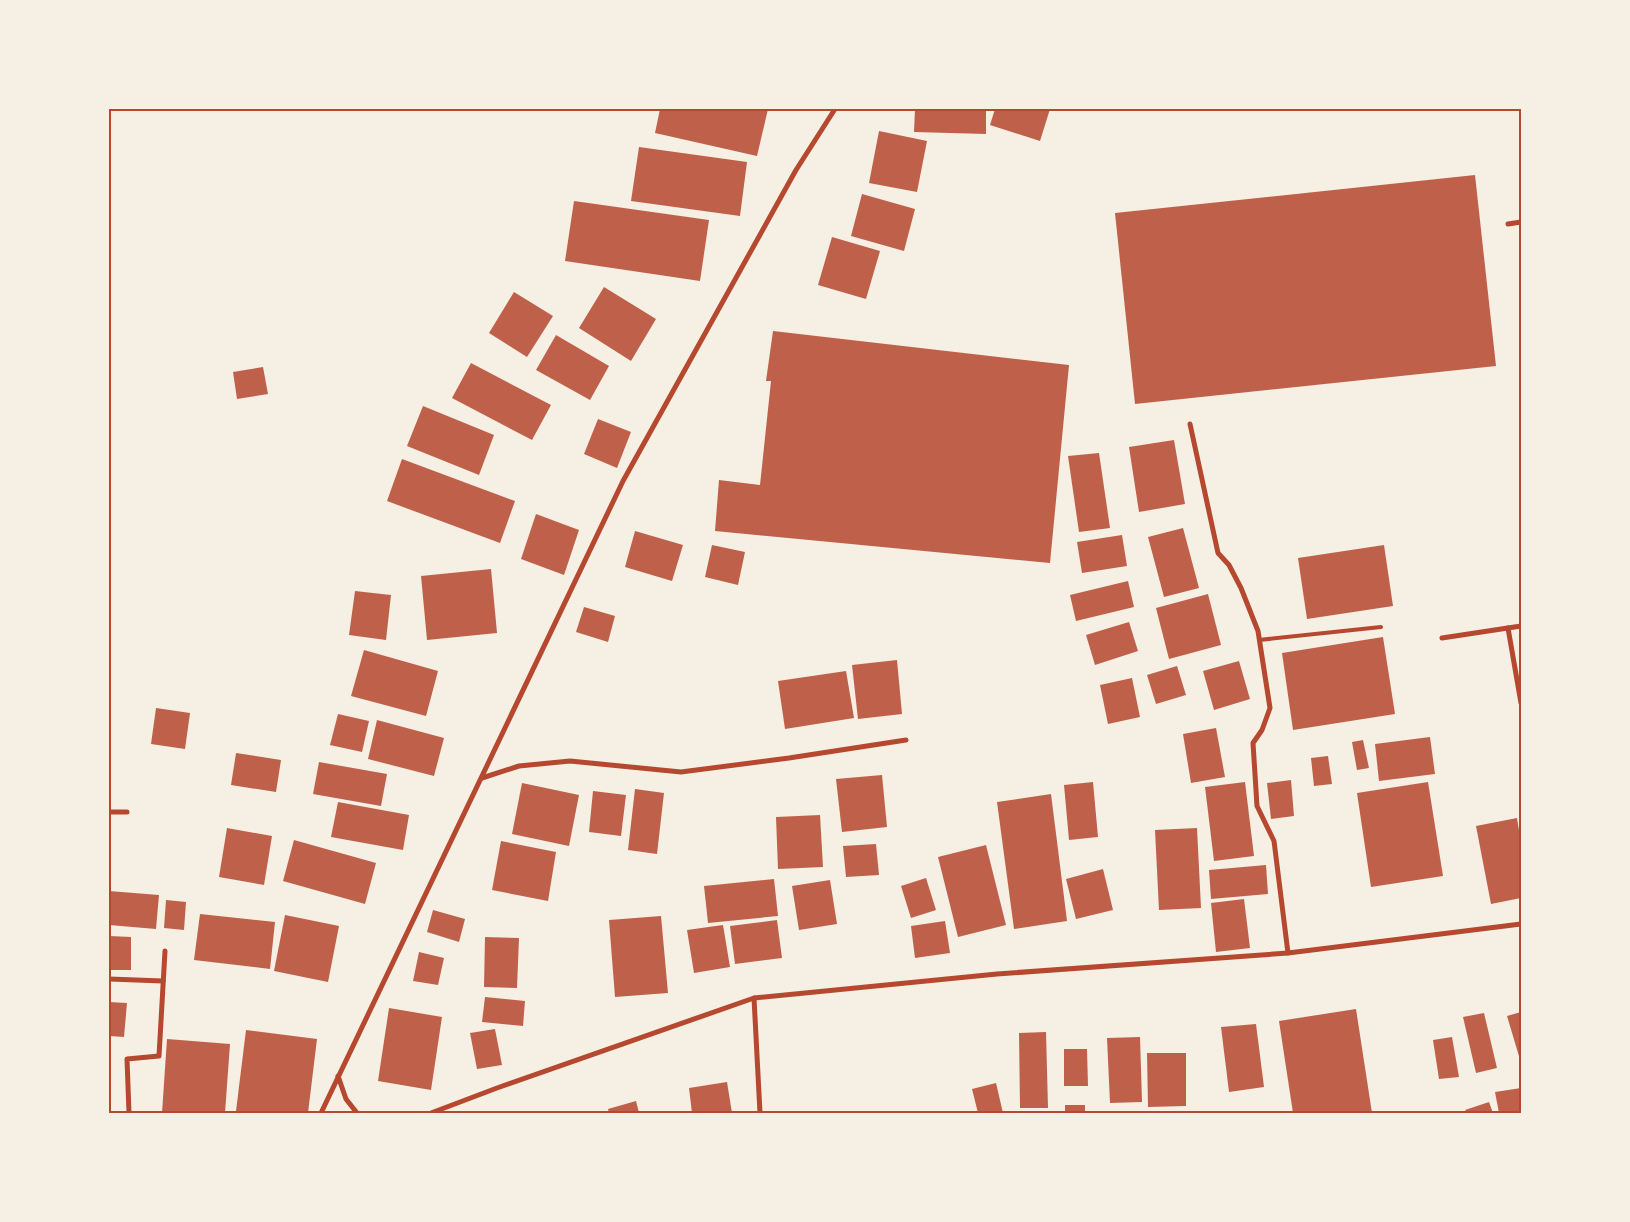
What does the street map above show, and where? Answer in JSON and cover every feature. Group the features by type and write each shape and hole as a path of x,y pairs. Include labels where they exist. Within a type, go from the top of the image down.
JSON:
{"street":[{"path":"321,1113 623,481 796,170 835,109"},
{"path":"1508,224 1521,222"},
{"path":"1190,424 1218,553 1230,565 1258,631 1270,708 1262,730 1253,742 1257,806 1274,841 1288,953"},
{"path":"1442,638 1521,626"},
{"path":"1508,628 1521,703"},
{"path":"482,778 519,766 570,761 680,772 906,740"},
{"path":"109,812 127,812"},
{"path":"432,1113 497,1088 754,998 997,974 1288,953 1521,924"},
{"path":"129,1113 127,1059 159,1056 165,951"},
{"path":"109,979 162,981"},
{"path":"754,998 760,1113"},
{"path":"338,1076 346,1099 357,1113"}],"lane":[{"path":"1259,640 1382,627"}],"building":[{"path":"660,109 768,109 757,156 655,133"},
{"path":"915,109 986,109 986,134 914,132"},
{"path":"995,109 1050,109 1040,141 990,125"},
{"path":"879,131 927,141 917,192 869,183"},
{"path":"639,147 747,162 740,216 631,201"},
{"path":"1475,175 1496,366 1135,404 1115,213"},
{"path":"862,194 915,209 904,251 851,236"},
{"path":"574,201 709,220 700,281 565,261"},
{"path":"832,237 880,251 866,299 818,285"},
{"path":"604,287 656,319 631,361 579,328"},
{"path":"514,292 553,316 527,357 489,333"},
{"path":"773,331 1069,365 1050,563 715,531 719,480 760,485 771,381 766,381"},
{"path":"556,335 609,366 590,400 536,370"},
{"path":"471,363 551,405 532,440 452,398"},
{"path":"263,367 268,394 237,399 233,372"},
{"path":"423,406 494,435 479,475 407,446"},
{"path":"598,419 631,432 617,468 584,454"},
{"path":"1174,440 1185,504 1139,512 1129,447"},
{"path":"1099,453 1110,528 1079,532 1068,456"},
{"path":"402,459 515,501 500,543 387,501"},
{"path":"536,514 579,530 564,575 521,559"},
{"path":"1183,528 1199,588 1164,597 1148,537"},
{"path":"635,531 683,545 672,581 625,567"},
{"path":"1122,535 1127,566 1082,573 1077,542"},
{"path":"712,545 745,552 738,585 705,577"},
{"path":"1384,545 1393,606 1307,619 1298,558"},
{"path":"491,569 497,633 427,640 421,576"},
{"path":"1128,581 1134,607 1076,621 1070,595"},
{"path":"355,591 391,595 386,640 349,635"},
{"path":"1208,594 1221,645 1169,659 1156,608"},
{"path":"584,607 615,616 608,642 576,632"},
{"path":"1129,622 1138,651 1095,665 1086,635"},
{"path":"1383,637 1395,714 1293,730 1282,653"},
{"path":"364,650 438,671 426,716 351,696"},
{"path":"897,660 902,714 858,719 852,665"},
{"path":"1239,661 1250,699 1214,710 1203,671"},
{"path":"1177,666 1186,695 1156,704 1147,675"},
{"path":"846,671 854,718 785,729 778,681"},
{"path":"1132,678 1140,717 1108,724 1100,685"},
{"path":"156,708 190,713 185,749 151,744"},
{"path":"338,714 369,721 362,752 330,745"},
{"path":"377,720 444,738 434,776 368,759"},
{"path":"1216,728 1225,777 1191,783 1183,734"},
{"path":"1430,737 1435,774 1379,781 1375,744"},
{"path":"1363,740 1369,768 1357,770 1352,742"},
{"path":"236,753 281,760 276,792 231,785"},
{"path":"1328,756 1332,784 1314,786 1311,758"},
{"path":"319,762 387,774 381,806 313,794"},
{"path":"882,775 887,827 842,832 836,779"},
{"path":"1291,780 1294,816 1271,819 1267,783"},
{"path":"1093,782 1098,837 1069,840 1064,785"},
{"path":"1245,782 1254,856 1214,861 1205,787"},
{"path":"1428,782 1443,876 1371,887 1357,793"},
{"path":"522,783 579,795 569,846 512,834"},
{"path":"635,789 664,793 657,854 628,850"},
{"path":"593,791 626,795 621,836 589,832"},
{"path":"1051,794 1067,921 1014,929 997,802"},
{"path":"338,802 409,815 403,850 331,837"},
{"path":"820,815 823,867 778,869 776,817"},
{"path":"1517,818 1521,843 1521,898 1491,904 1476,826"},
{"path":"227,828 272,836 264,885 219,877"},
{"path":"1197,828 1201,908 1159,910 1155,830"},
{"path":"294,840 376,863 365,904 283,881"},
{"path":"501,841 556,852 548,901 492,890"},
{"path":"876,844 879,875 846,877 843,846"},
{"path":"986,845 1006,925 958,937 938,857"},
{"path":"1266,865 1268,894 1211,899 1209,870"},
{"path":"1103,869 1113,910 1076,919 1066,879"},
{"path":"926,878 936,910 911,918 901,886"},
{"path":"774,879 778,916 708,923 704,886"},
{"path":"830,880 837,924 799,930 792,886"},
{"path":"109,891 159,895 156,929 109,925"},
{"path":"1244,899 1250,948 1216,952 1211,903"},
{"path":"166,900 186,902 184,930 164,928"},
{"path":"433,910 465,919 459,942 427,932"},
{"path":"200,914 275,922 270,969 194,960"},
{"path":"285,915 339,926 328,982 274,971"},
{"path":"661,916 668,993 615,997 609,920"},
{"path":"777,920 782,958 735,964 730,926"},
{"path":"945,921 950,953 915,958 911,926"},
{"path":"723,925 730,967 694,973 687,930"},
{"path":"109,936 131,937 131,970 109,970"},
{"path":"485,937 519,938 517,988 484,987"},
{"path":"419,952 444,958 438,985 413,981"},
{"path":"485,997 525,1001 523,1026 482,1022"},
{"path":"109,1002 127,1003 124,1037 109,1036"},
{"path":"389,1008 442,1017 431,1090 378,1081"},
{"path":"1356,1009 1372,1113 1293,1113 1279,1021"},
{"path":"1521,1012 1521,1063 1507,1016"},
{"path":"1484,1013 1497,1068 1476,1073 1463,1017"},
{"path":"1256,1024 1264,1087 1229,1092 1221,1027"},
{"path":"495,1029 502,1065 477,1069 470,1033"},
{"path":"246,1030 317,1039 308,1113 236,1111"},
{"path":"1046,1032 1048,1108 1020,1108 1019,1033"},
{"path":"1140,1037 1142,1102 1110,1103 1107,1038"},
{"path":"1452,1037 1459,1077 1439,1079 1433,1040"},
{"path":"167,1039 230,1044 225,1113 162,1113"},
{"path":"1064,1049 1087,1049 1088,1086 1064,1086"},
{"path":"1147,1053 1186,1053 1186,1106 1148,1107"},
{"path":"727,1082 732,1113 692,1113 689,1088"},
{"path":"996,1083 1003,1113 978,1113 972,1089"},
{"path":"1521,1088 1521,1113 1499,1113 1495,1092"},
{"path":"636,1101 639,1113 609,1113 608,1109"},
{"path":"1489,1102 1493,1113 1467,1113 1465,1110"},
{"path":"1065,1105 1085,1105 1085,1113 1065,1113"}]}
